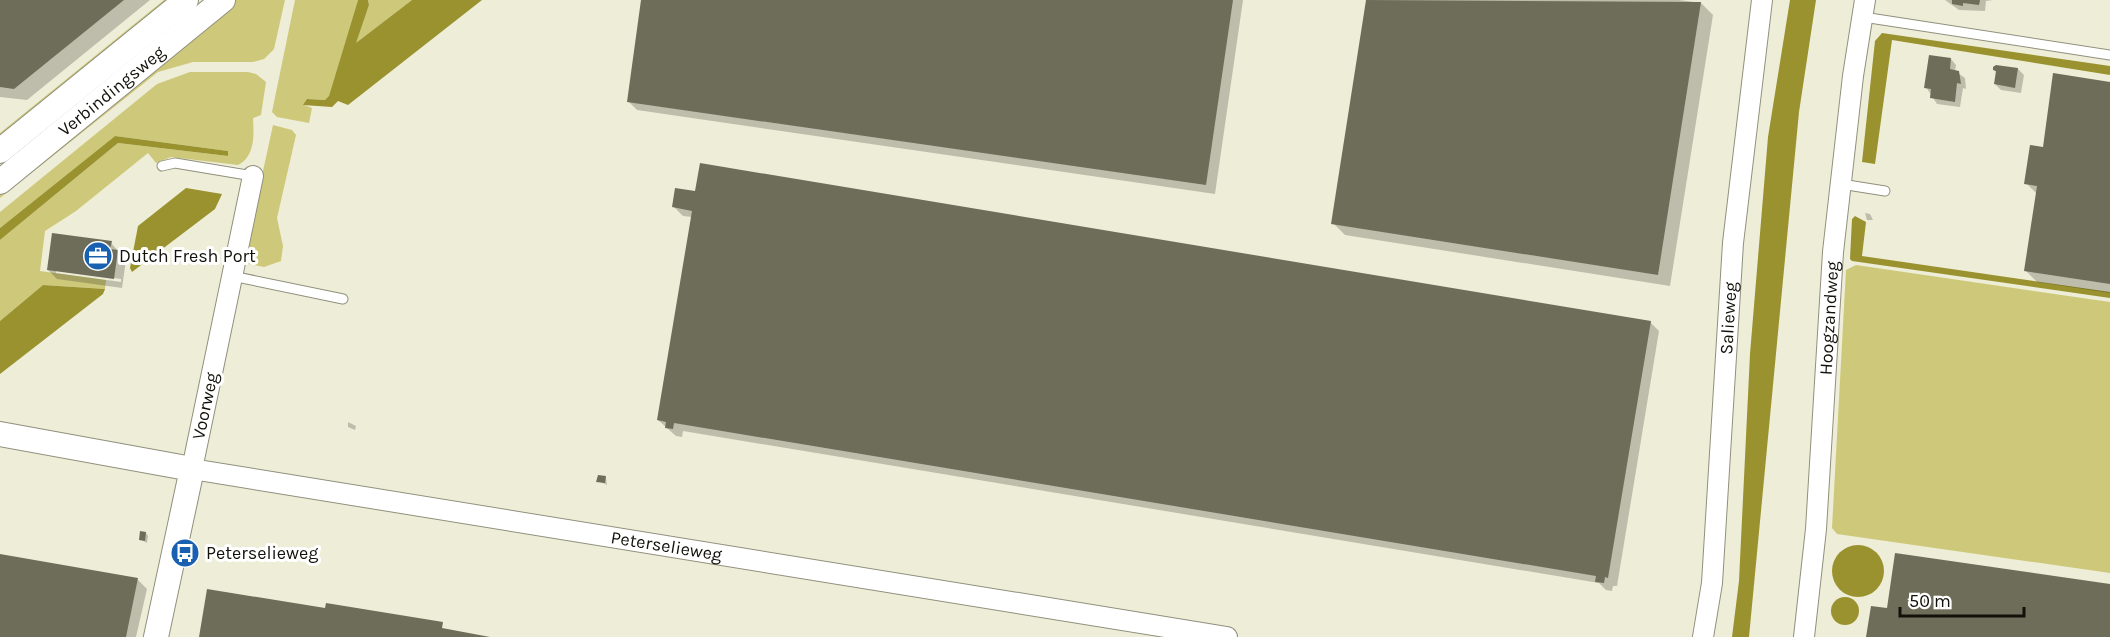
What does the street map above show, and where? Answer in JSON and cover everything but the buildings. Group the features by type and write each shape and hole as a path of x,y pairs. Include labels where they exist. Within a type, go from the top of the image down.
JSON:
{"street":[{"name":"Verbindingsweg","path":"0,151 186,0"},
{"name":"Verbindingsweg","path":"0,182 223,0"},
{"name":"Salieweg","path":"1704,637 1712,583 1733,243 1762,0"},
{"name":"Hoogzandweg","path":"1804,637 1816,529 1833,252 1864,8"},
{"name":"Voorweg","path":"156,637 253,176"},
{"name":"Peterselieweg","path":"0,434 192,469 1227,637"}],"lane":[{"path":"1864,8 2110,55"},
{"path":"162,166 175,163 253,176"},
{"path":"1841,184 1885,191"},
{"path":"232,276 343,299"}],"shaded area":[{"path":"164,0 177,0 0,144 0,133"},
{"path":"231,0 285,0 274,49 264,59 253,62 193,62 158,72 0,198 0,187"},
{"path":"295,0 358,0 329,97 325,100 307,99 304,105 312,108 309,123 277,117 272,112"},
{"path":"358,0 368,0 369,5 356,43 412,0 482,0 348,105 338,101 332,107 303,105 307,99 325,100 329,96"},
{"path":"368,0 412,0 355,44 369,5"},
{"path":"1790,0 1816,0 1799,112 1749,637 1732,637 1739,581 1750,354 1768,137"},
{"path":"1882,33 2110,66 2110,75 1892,40 1875,164 1862,162 1875,41"},
{"path":"190,72 248,72 256,74 266,82 261,115 253,118 253,138 248,157 238,165 171,157 156,163 148,153 76,211 45,231 40,271 106,280 105,289 43,285 0,321 0,240 118,143 228,156 228,151 115,136 0,228 0,212 157,84"},
{"path":"273,125 292,130 296,135 277,218 283,246 281,261 264,267 243,263"},
{"path":"115,136 228,151 228,156 118,143 0,240 0,228"},
{"path":"186,188 222,194 215,209 132,272 130,268 138,226"},
{"path":"1855,216 1866,222 1862,256 2110,292 2110,298 1852,261 1850,259 1852,219"},
{"path":"1856,265 2110,302 2110,573 1837,534 1832,528 1846,270"},
{"path":"43,285 105,289 103,294 0,374 0,321"},
{"path":"1858,545 1868,547 1876,553 1882,561 1884,571 1882,581 1876,589 1868,595 1858,597 1848,595 1840,589 1834,581 1832,571 1834,561 1840,553 1848,547"},
{"path":"1845,597 1855,601 1859,611 1855,621 1845,625 1835,621 1831,611 1835,601"}],"place":[{"name":"Dutch Fresh Port","path":"98,256"},
{"name":"Peterselieweg","path":"185,553"}]}
